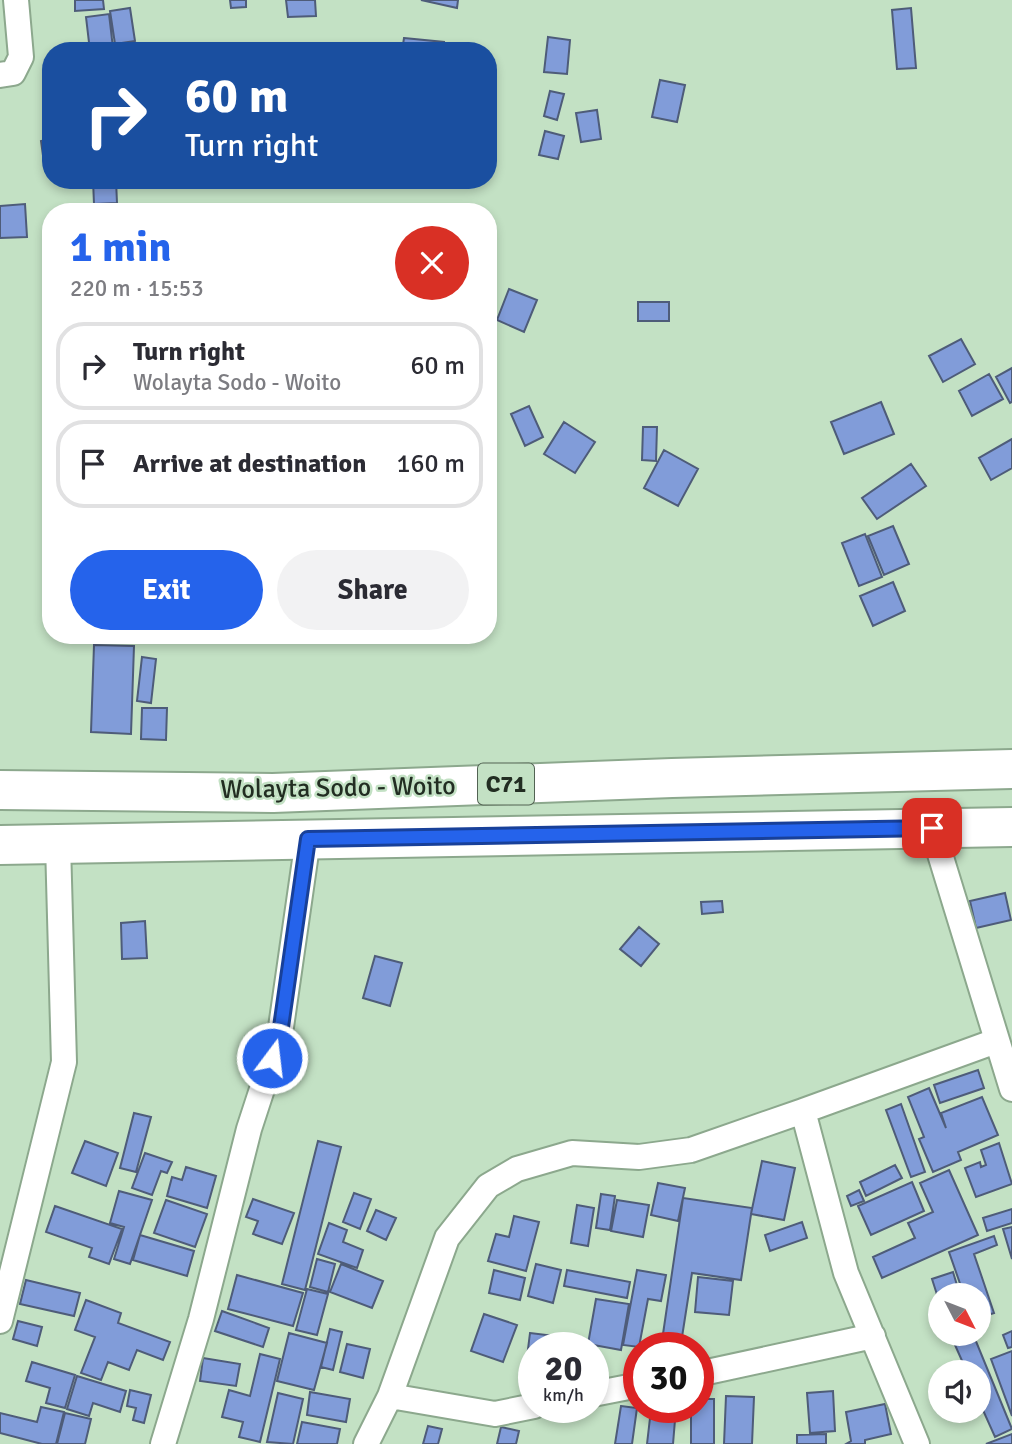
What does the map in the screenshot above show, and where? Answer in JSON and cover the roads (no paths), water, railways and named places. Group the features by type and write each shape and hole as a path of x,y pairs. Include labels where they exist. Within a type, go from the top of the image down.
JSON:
{"highway":[{"name":"Wolayta Sodo - Woito","path":"0,790 273,793 1012,769"},
{"name":"Wolayta Sodo - Woito","path":"0,845 1012,827"}],"street":[{"path":"0,75 13,73 20,57 16,0"},
{"path":"932,828 1011,1083"},
{"path":"163,1444 201,1319 249,1129 280,1034 308,839"},
{"path":"0,1321 64,1062 58,844"},
{"path":"366,1444 390,1396 447,1238 488,1186 517,1169 572,1153 639,1157 691,1150 996,1041"},
{"path":"803,1111 846,1273 917,1444"},
{"path":"714,1371 873,1336"},
{"path":"390,1396 495,1414 518,1409"}]}
